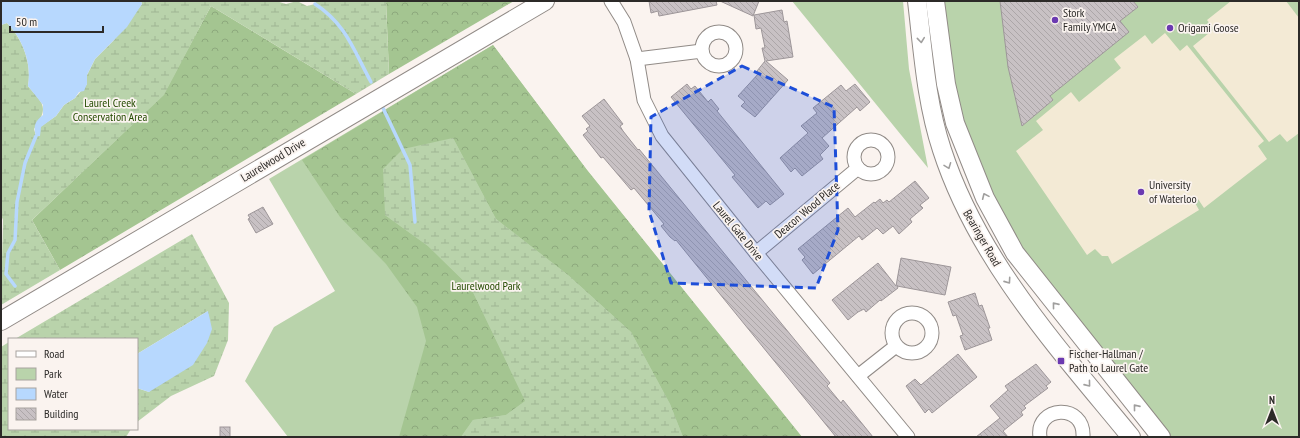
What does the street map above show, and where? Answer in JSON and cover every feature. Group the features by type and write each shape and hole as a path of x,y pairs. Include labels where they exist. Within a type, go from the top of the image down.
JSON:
{"main road":[{"name":"Laurelwood Drive","path":"1,321 545,1"},
{"name":"Bearinger Road","path":"917,1 927,93 942,150 961,201 996,264 1038,323 1131,437"},
{"path":"935,1 946,84 955,123 985,198 1015,252 1161,437"}],"street":[{"name":"Laurel Gate Drive","path":"611,1 624,22 637,59 644,100 662,136 756,253 908,437"},
{"path":"637,59 702,51"},
{"name":"Deacon Wood Place","path":"756,253 858,168"},
{"path":"858,376 896,346"},
{"path":"1040,437 1042,424 1046,418 1053,413 1063,412 1070,413 1079,420 1082,426 1083,437"}],"highlighted area":[{"path":"742,66 834,107 838,230 816,288 671,283 649,211 651,117"}],"shaded area":[{"name":"University of Waterloo","path":"938,1 1299,1 1299,437 1161,437"}],"green space":[{"name":"Laurel Creek Conservation Area","path":"141,1 276,1 286,4 297,1 307,6 315,4 316,1 386,1 389,74 356,94 211,6 164,95 32,220 60,270 1,305 3,220 1,215 1,25 7,23 18,36 25,52 29,69 28,86 43,106 42,116 34,129 36,136 40,127 56,116 64,105 75,98 87,84 87,75 95,59 114,40 142,4"},
{"path":"386,1 514,1 389,74"},
{"path":"792,1 903,1 909,69 928,168"},
{"path":"938,1 1000,1 1024,124 1053,100 1050,96 1120,21 1138,7 1133,1 1231,1 1207,20 1214,29 1193,46 1269,142 1280,134 1287,142 1299,133 1299,437 1161,437 1056,312 970,163","holes":["1165,33 1180,51 1187,45 1264,141 1258,146 1267,159 1204,208 1198,199 1194,201 1199,210 1112,264 1108,256 1102,256 1095,249 1087,255 1016,151 1043,130 1036,121 1071,92 1079,102 1121,68 1114,59 1145,35 1152,44"]},
{"path":"1286,1 1299,1 1299,18"},
{"path":"211,6 356,94 60,270 32,220 163,95"},
{"name":"Laurelwood Park","path":"493,45 587,170 802,437 288,437 245,381 274,327 335,291 269,179"},
{"path":"493,45 587,170 802,437 683,437 670,404 631,332 568,275 496,219 453,138 385,215 428,246 471,288 526,401 506,415 473,420 461,437 399,437 426,341 417,307 386,264 340,217 302,160"},
{"path":"453,138 496,219 568,275 631,332 670,404 683,437 461,437 473,420 506,415 525,401 471,288 428,246 385,215 383,169 403,149"},
{"path":"192,234 229,303 228,340 214,376 171,396 138,421 138,388 149,392 208,311 138,353 138,338 17,338"},
{"path":"8,343 8,430 130,430 126,437 1,437 1,347"}],"water":[{"path":"1,1 141,1 142,4 127,27 95,59 87,75 87,84 84,91 79,92 75,98 64,105 56,116 41,127 40,136 36,136 36,122 43,115 43,105 28,86 29,69 25,52 18,36 7,23 1,25"},
{"path":"208,311 212,329 207,343 193,365 149,392 138,388 138,353"}],"building":[{"path":"649,1 716,1 717,5 659,16 658,11 651,13"},
{"path":"720,1 759,1 753,16"},
{"path":"1000,1 1133,1 1138,7 1120,21 1129,32 1050,96 1053,100 1022,126 1008,67"},
{"path":"782,10 784,22 787,21 793,57 766,61 788,80 755,117 741,106 745,102 738,96 759,73 757,71 765,61 762,48 765,48 761,28 756,29 754,15"},
{"path":"687,84 691,89 695,86 708,102 711,99 719,109 717,111 784,194 770,205 766,201 758,208 732,177 735,175 671,97"},
{"path":"855,84 870,102 860,111 857,107 822,138 829,146 820,155 823,159 802,176 795,168 791,172 780,158 808,133 801,126 817,113 813,108 841,85 846,91"},
{"path":"604,99 623,124 620,126 623,131 638,150 639,149 830,383 827,386 841,403 843,400 873,437 836,437 676,240 675,241 670,237 661,226 664,224 634,188 631,190 603,157 601,158 583,135 588,131 586,129 590,126 582,116"},
{"path":"915,181 929,198 920,205 923,208 910,219 912,222 899,234 893,226 883,234 877,228 862,240 859,236 813,274 802,260 805,257 798,249 848,208 855,217 880,199 883,203 887,200 889,202"},
{"path":"263,207 273,224 256,233 248,219 250,218 248,215"},
{"path":"901,258 951,267 945,295 897,286 898,288 866,312 864,309 848,320 832,300 878,263 896,286"},
{"path":"975,293 979,306 982,305 990,328 988,328 992,340 965,350 960,336 963,335 956,315 953,316 948,302"},
{"path":"958,354 977,377 932,413 929,409 925,413 906,386 915,379 921,385"},
{"path":"1036,364 1051,382 1046,386 1048,388 1024,406 1026,408 1021,412 1023,415 1003,431 1008,437 976,437 1000,418 990,406 1008,390 1005,386"},
{"path":"220,427 230,427 230,437 220,437"}],"waterway":[{"path":"315,4 326,12 342,29 371,82"},
{"path":"383,108 410,165 415,222"},
{"path":"15,286 6,274 8,253 15,240 17,202 25,163 36,136"}],"place":[{"name":"Stork Family YMCA","path":"1055,20"},
{"name":"Origami Goose","path":"1170,28"},
{"name":"University of Waterloo","path":"1141,192"},
{"name":"Fischer-Hallman / Path to Laurel Gate","path":"1061,361"}]}
